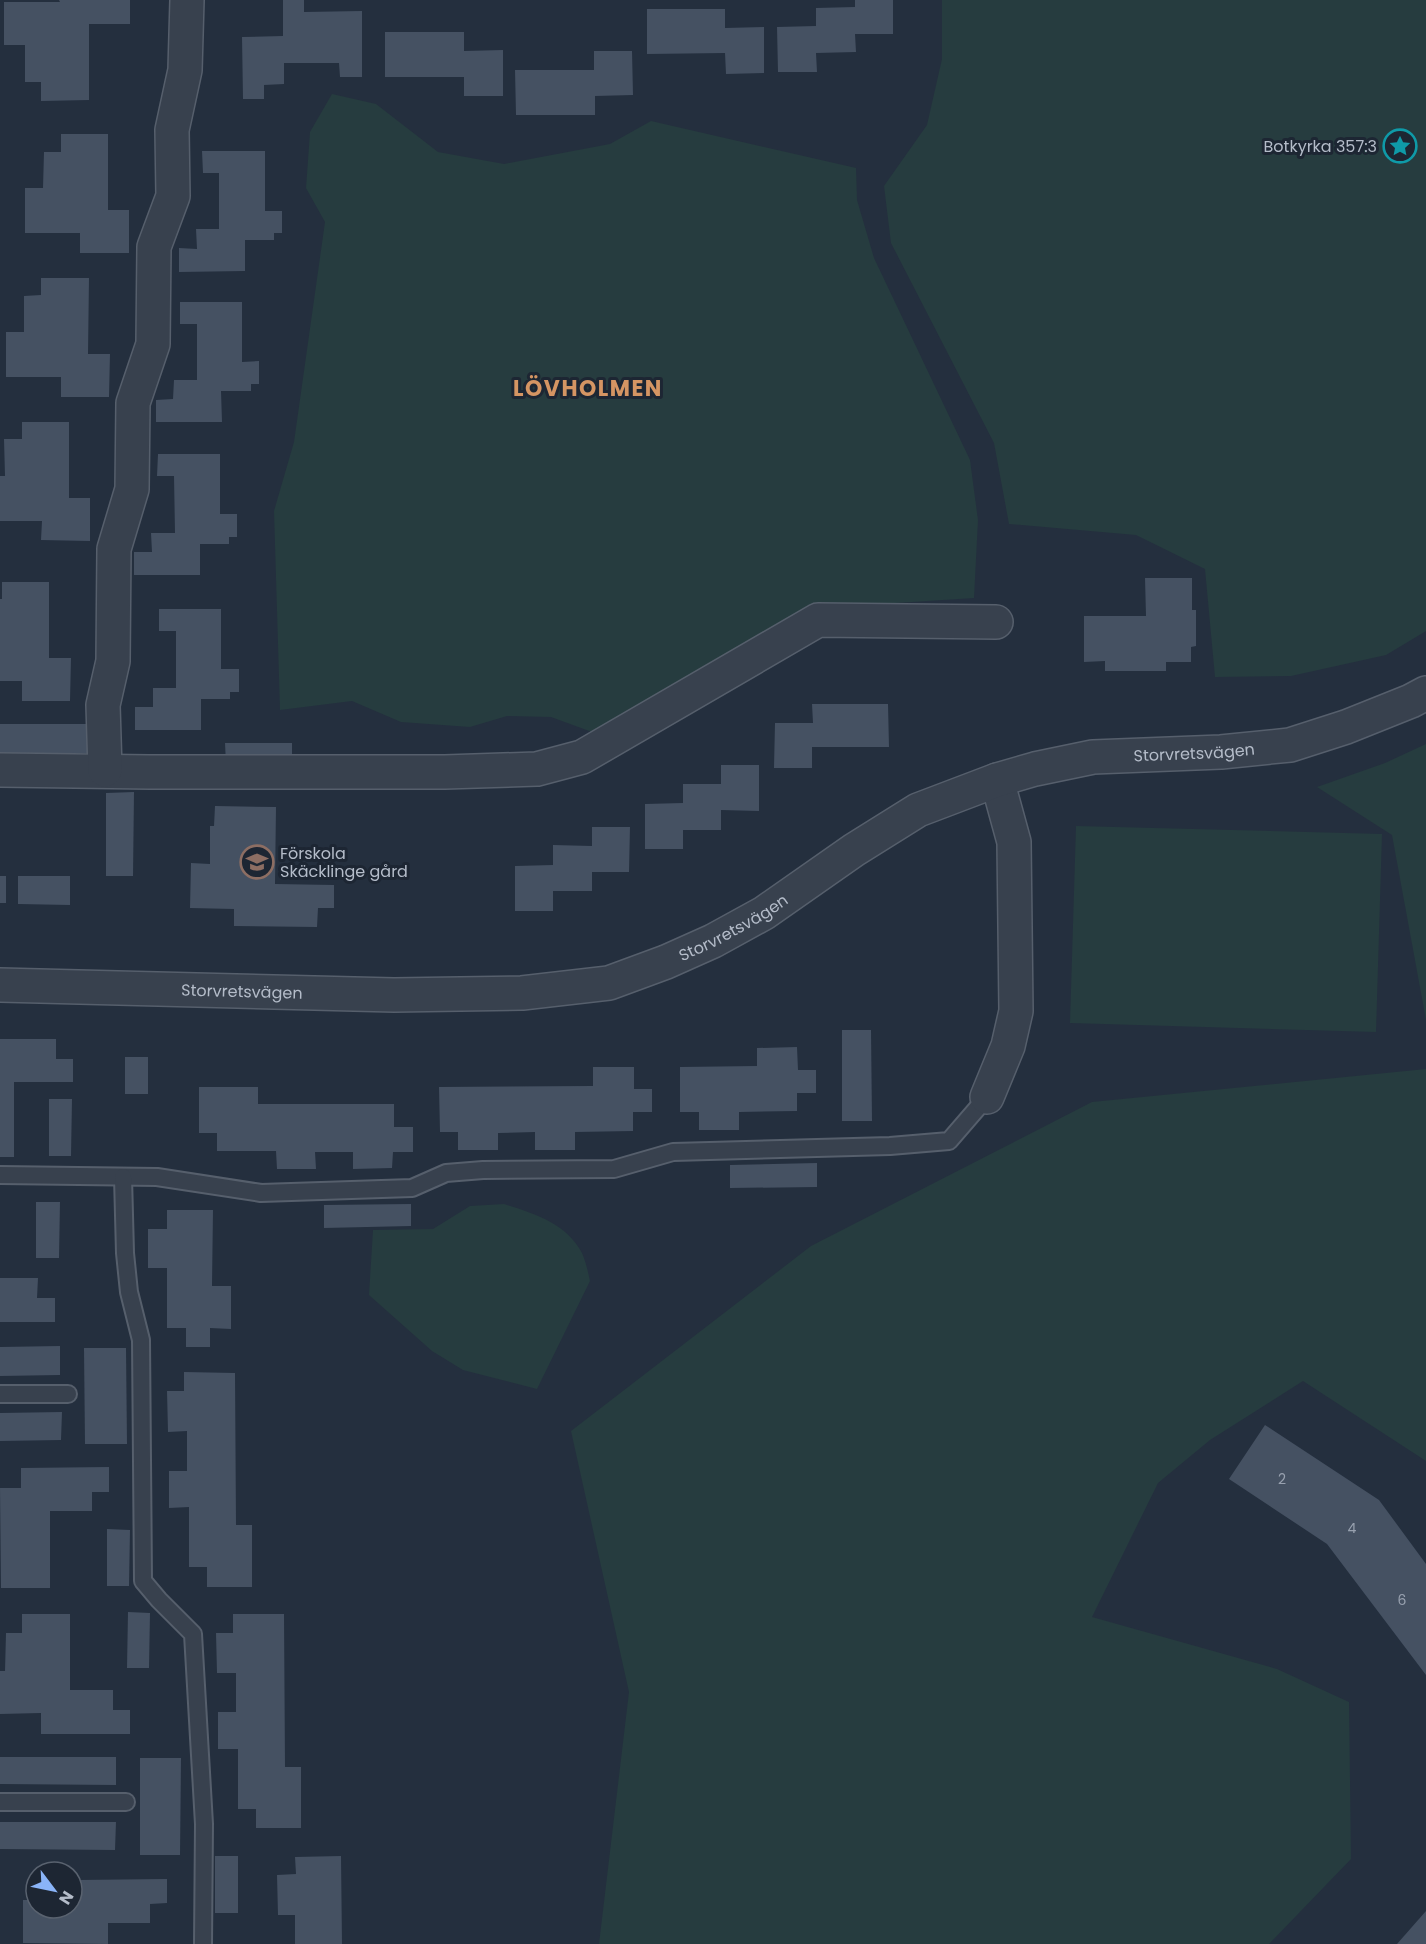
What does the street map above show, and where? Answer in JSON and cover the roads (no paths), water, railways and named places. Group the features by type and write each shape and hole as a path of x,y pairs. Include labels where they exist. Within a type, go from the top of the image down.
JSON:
{"street":[{"path":"105,770 103,705 113,661 114,549 132,489 133,403 153,344 154,247 173,196 172,130 185,70 187,0"},
{"path":"0,770 445,772 537,769 582,757 818,620 996,622"},
{"name":"Storvretsvägen","path":"0,985 394,995 522,993 609,983 666,962 713,941 764,913 854,850 918,810 997,780 1035,769 1093,757 1221,752 1290,745 1346,727 1426,693"},
{"path":"987,1097 1008,1046 1016,1011 1014,842 997,780"}],"lane":[{"path":"0,1174 157,1177 261,1192 412,1188 446,1173 483,1170 615,1169 673,1152 902,1145 949,1141 987,1097"},
{"path":"123,1178 124,1253 129,1292 141,1340 143,1581 193,1634 204,1824 203,1944"},
{"path":"0,1394 68,1394"},
{"path":"0,1802 126,1802"}],"place":[{"name":"Botkyrka 357:3","path":"1400,146"},
{"name":"Förskola Skäcklinge gård","path":"257,862"}],"district":[{"name":"LÖVHOLMEN","path":"588,388"}]}
